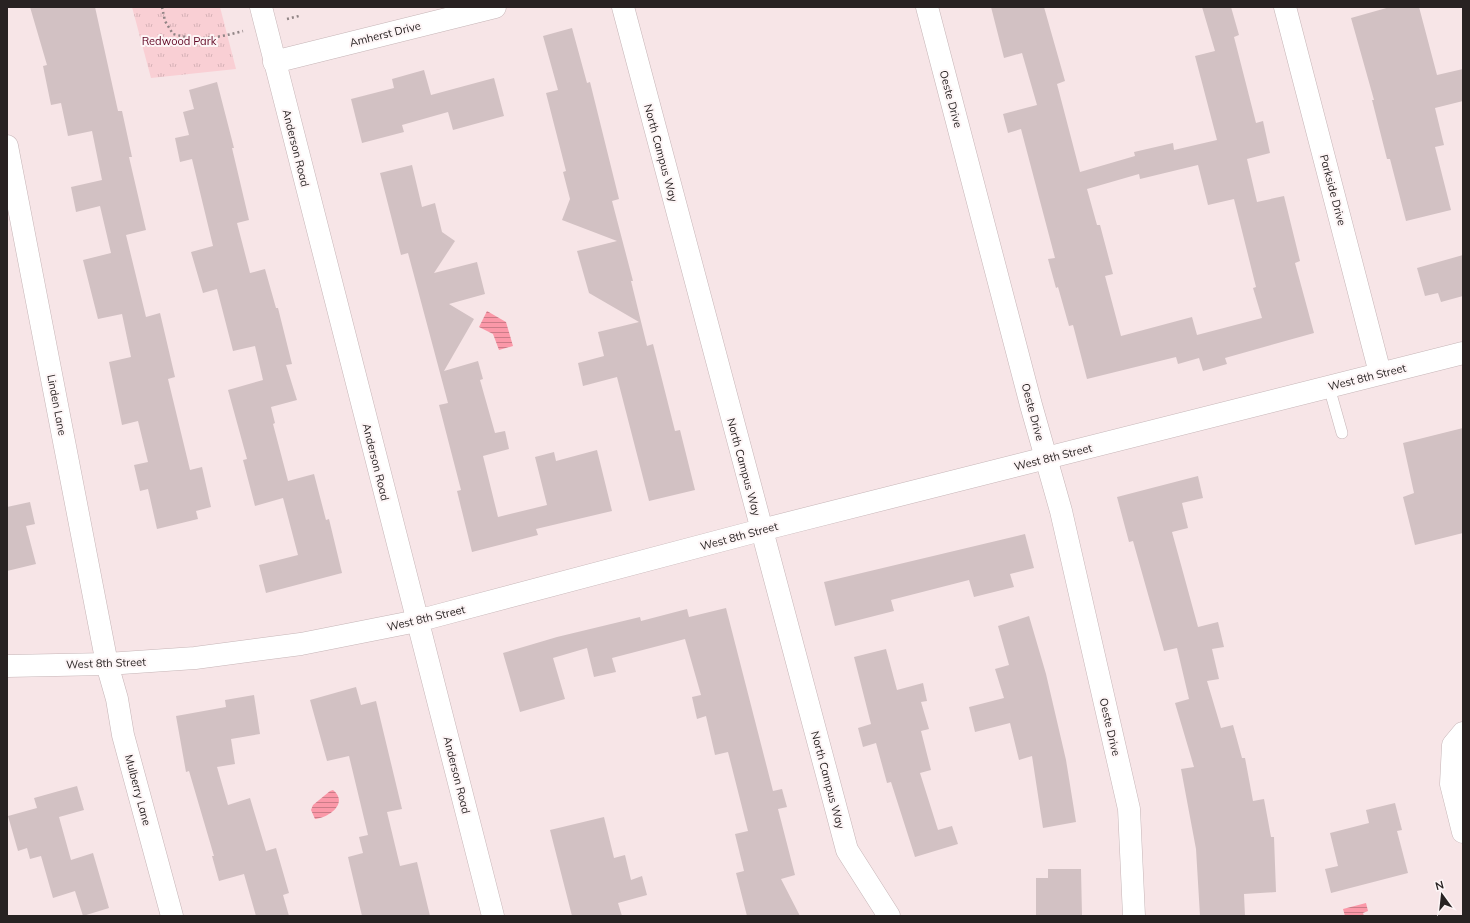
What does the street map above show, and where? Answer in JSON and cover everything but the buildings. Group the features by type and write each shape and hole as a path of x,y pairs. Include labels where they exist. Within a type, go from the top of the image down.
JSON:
{"street":[{"name":"Anderson Road","path":"261,7 493,916"},
{"name":"Amherst Drive","path":"274,62 495,7"},
{"name":"North Campus Way","path":"623,7 847,850 890,916"},
{"name":"Oeste Drive","path":"927,7 1060,511 1129,809 1134,916"},
{"name":"Parkside Drive","path":"1285,7 1380,373"},
{"name":"Linden Lane","path":"7,146 106,664"},
{"name":"West 8th Street","path":"7,666 106,664 195,658 278,647 417,621 762,530 1463,353"},
{"name":"Mulberry Lane","path":"106,664 117,700 123,735 172,916"},
{"path":"1463,734 1453,745 1451,784 1463,832"}],"lane":[{"path":"1328,387 1342,433"}],"path":[{"path":"162,7 165,21 173,34 190,39 212,39 231,35"}],"green space":[{"name":"Redwood Park","path":"132,7 220,7 236,69 151,78"}],"shaded area":[{"path":"487,311 506,322 513,346 499,350 493,334 479,327"},
{"path":"333,790 339,800 338,805 331,813 315,819 311,810 313,805"},
{"path":"1366,903 1368,911 1363,913 1364,916 1345,916 1343,909"}]}
